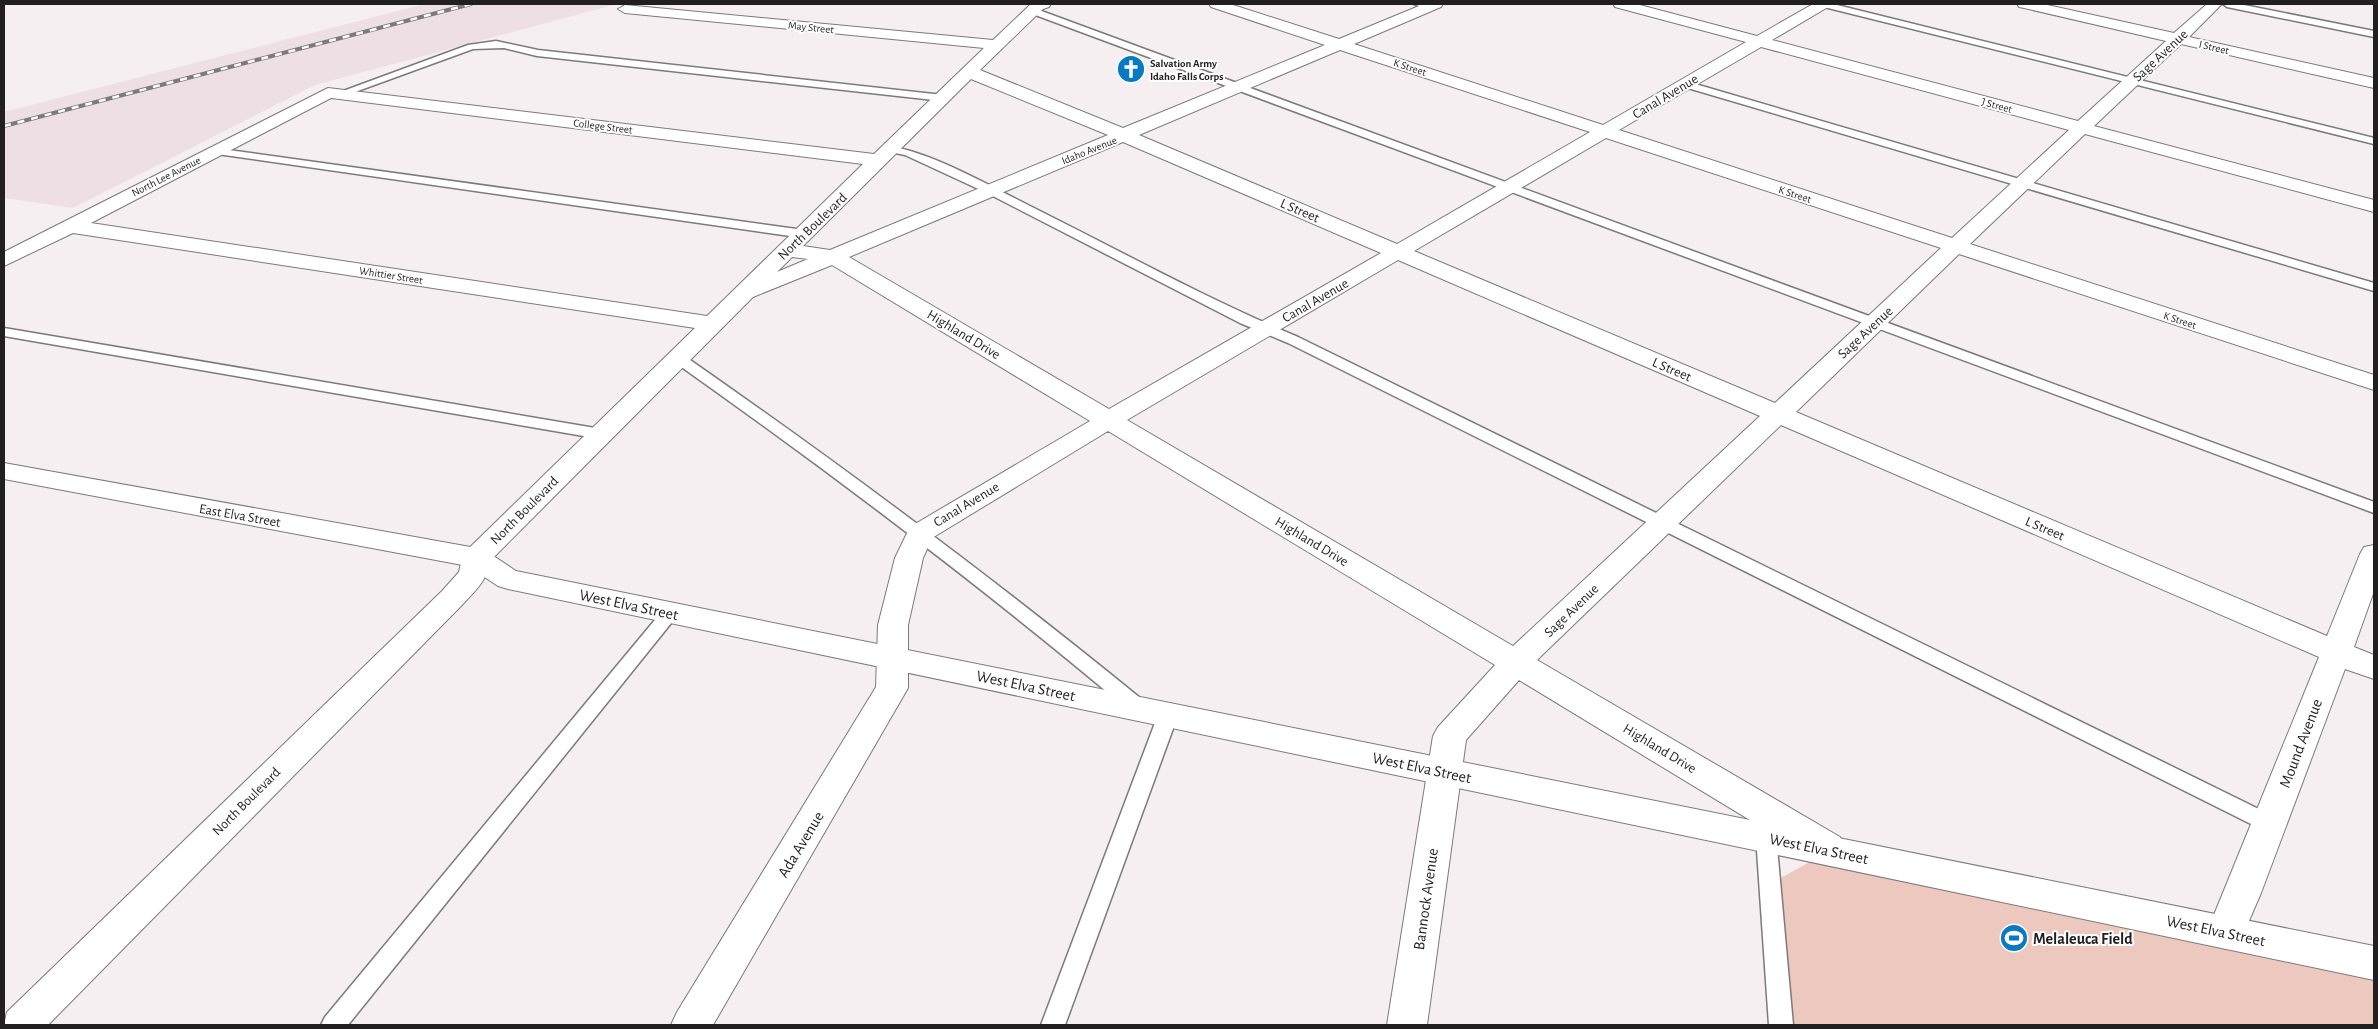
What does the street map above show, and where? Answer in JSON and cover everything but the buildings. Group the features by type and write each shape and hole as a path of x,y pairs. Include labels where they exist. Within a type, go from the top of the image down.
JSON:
{"street":[{"name":"K Street","path":"1216,4 2374,383"},
{"name":"J Street","path":"1620,4 2374,206"},
{"name":"Canal Avenue","path":"893,658 893,625 909,558 920,533 1266,328 1823,4"},
{"name":"I Street","path":"2024,4 2374,83"},
{"name":"Sage Avenue","path":"1444,772 1450,736 1516,662 2022,183 2215,4"},
{"name":"Idaho Avenue","path":"741,295 1124,136 1428,5"},
{"name":"North Boulevard","path":"21,1025 452,598 473,574 476,558 741,295 1038,6"},
{"name":"May Street","path":"626,8 997,45"},
{"name":"L Street","path":"970,72 1398,252 2374,668"},
{"name":"North Lee Avenue","path":"4,260 214,151 334,93"},
{"name":"College Street","path":"334,93 884,155"},
{"name":"Whittier Street","path":"69,226 712,324"},
{"name":"Highland Drive","path":"795,242 834,257 1830,851"},
{"name":"East Elva Street","path":"4,471 476,558"},
{"name":"Mound Avenue","path":"2226,932 2270,824 2335,651 2374,554"},
{"name":"West Elva Street","path":"476,558 508,579 1444,772 1766,836 1830,851 2374,963"},
{"name":"Ada Avenue","path":"691,1025 892,688 893,658"},
{"name":"Bannock Avenue","path":"1407,1025 1444,772"}],"lane":[{"path":"1823,4 2374,141"},
{"path":"2227,4 2374,34"},
{"path":"1038,6 1238,87 2374,508"},
{"path":"334,93 471,47 499,43 547,54 943,98"},
{"path":"1685,84 2374,287"},
{"path":"214,151 795,242"},
{"path":"884,155 908,152 991,191 1245,320 1266,328 2270,824"},
{"path":"4,332 600,434"},
{"path":"678,358 920,533 1085,663 1154,712 1053,1025"},
{"path":"333,1025 670,612"},
{"path":"1766,836 1781,1025"}],"shaded area":[{"path":"425,4 617,4 315,85 73,208 4,198 4,112"},
{"name":"Melaleuca Field","path":"1830,851 2374,962 2374,1025 1781,1025 1770,884"}],"railway":[{"path":"4,126 471,4"}],"place":[{"name":"Salvation Army Idaho Falls Corps","path":"1131,69"},
{"name":"Melaleuca Field","path":"2014,938"}]}
